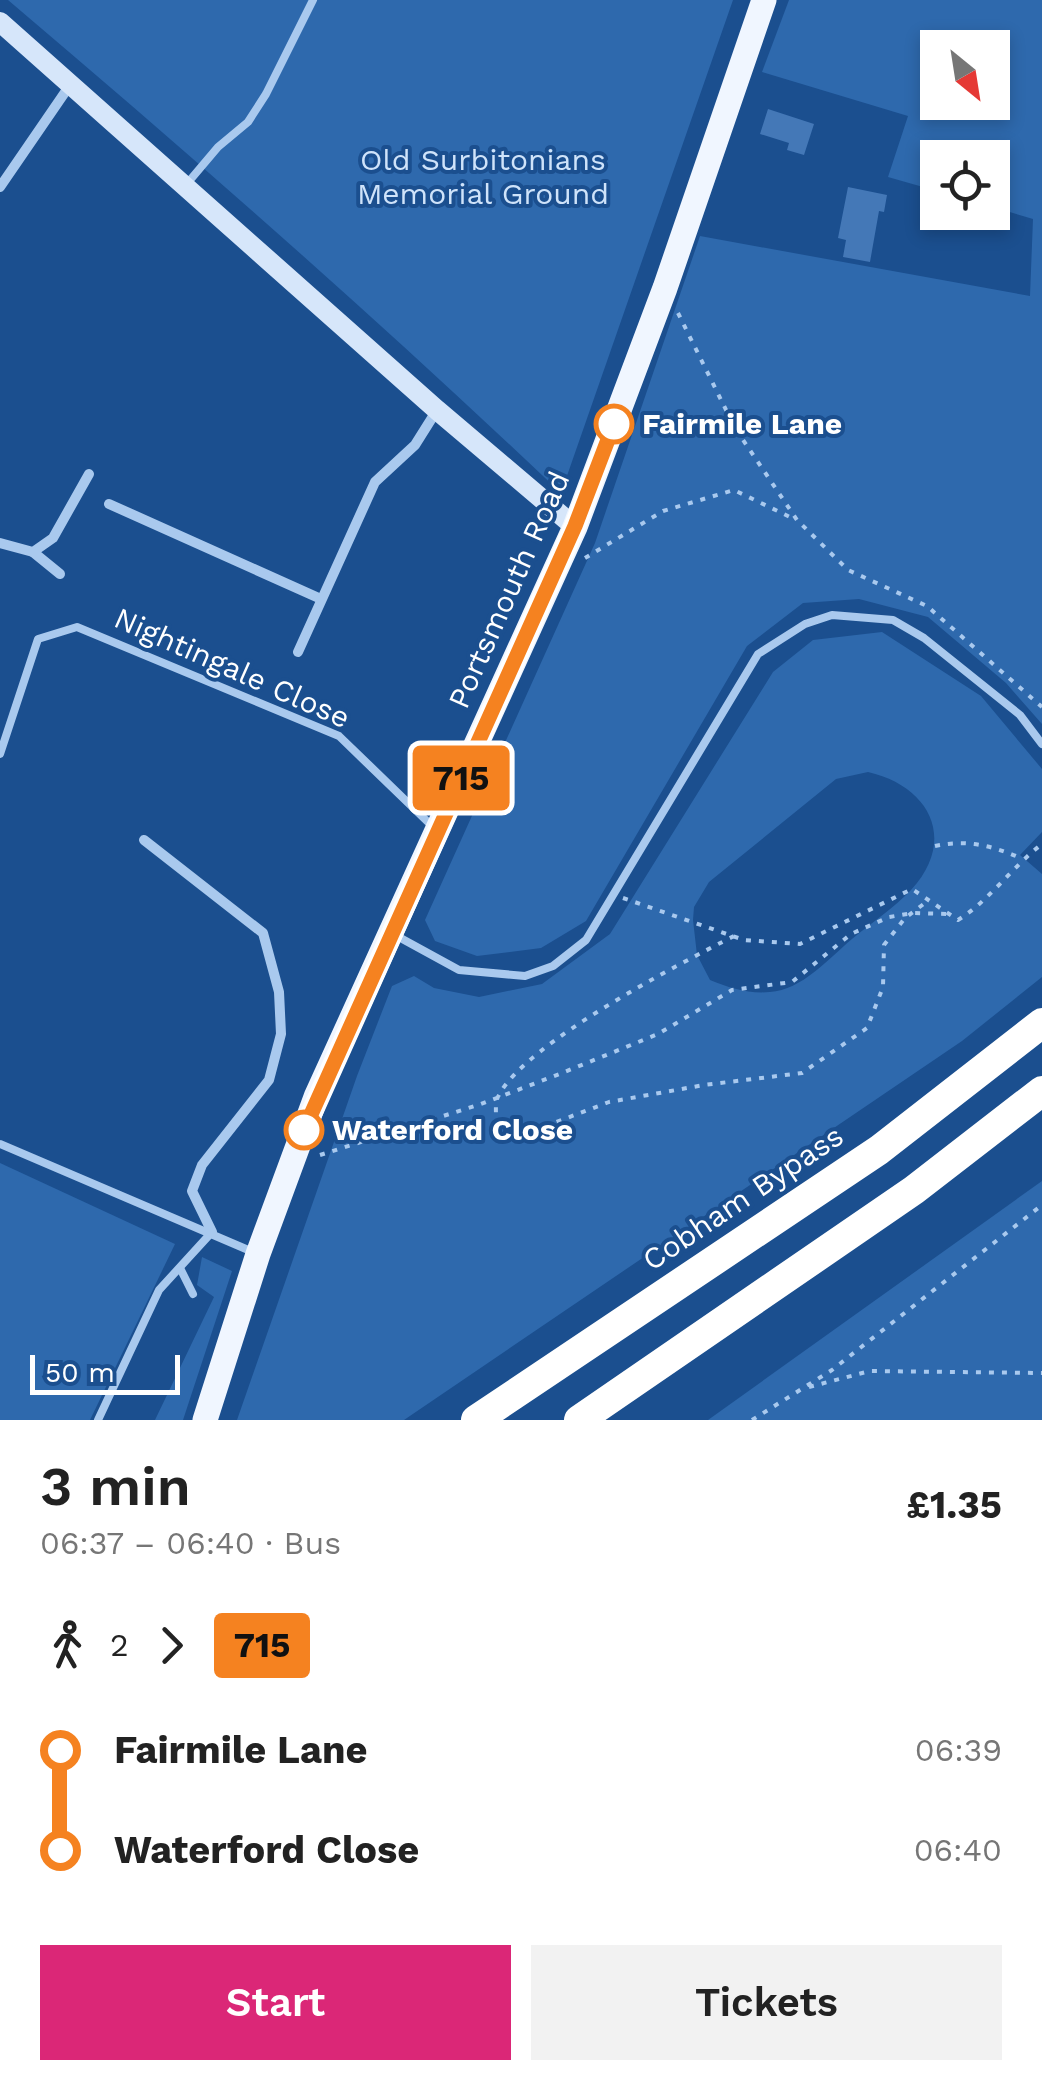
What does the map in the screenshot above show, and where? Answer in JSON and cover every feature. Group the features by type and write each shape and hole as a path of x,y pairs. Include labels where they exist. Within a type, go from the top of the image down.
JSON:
{"highway":[{"name":"Cobham Bypass","path":"476,1420 879,1150 1042,1023"},
{"path":"580,1420 914,1190 1042,1091"}],"main road":[{"name":"Portsmouth Road","path":"205,1420 258,1254 316,1097 575,526 665,288 764,0"}],"street":[{"path":"0,22 437,410 575,526"},
{"path":"0,187 70,84"},
{"name":"Nightingale Close","path":"298,652 374,482 414,445 437,410"},
{"path":"33,552 53,538 90,474"},
{"path":"109,504 321,598"},
{"path":"0,543 33,552 60,574"},
{"path":"144,840 263,932 278,992 281,1034 269,1080 202,1164 192,1191 212,1232"}],"lane":[{"path":"185,186 218,147 248,122 313,0"},
{"path":"391,933 459,970 525,976 552,966 586,940 758,654 805,624 832,615 893,620 924,638 1020,715 1042,744"},
{"name":"Nightingale Close","path":"0,754 38,639 77,627 340,736 437,831"},
{"path":"0,1144 258,1254"},
{"path":"98,1420 159,1290 212,1232"},
{"path":"180,1268 193,1294"}],"path":[{"path":"665,288 735,428 797,520 848,570 927,606 1042,707"},
{"path":"552,578 663,511 734,490 797,520"},
{"path":"935,846 952,842 990,844 1024,858"},
{"path":"632,902 744,940 800,944 912,890 958,920 975,909 1042,844"},
{"path":"734,936 635,989 547,1048 508,1082 496,1098 496,1117 508,1130 530,1132 608,1102 802,1073 867,1028 883,987 884,945 912,912 929,900"},
{"path":"292,1163 496,1098 658,1034 732,990 792,982 851,934 890,917 912,912 949,914"},
{"path":"752,1420 832,1370 1042,1205"},
{"path":"802,1388 870,1371 1042,1373"}],"green space":[{"name":"Old Surbitonians Memorial Ground","path":"8,0 733,0 561,493 288,243"},
{"path":"789,0 1042,0 1042,724 1006,683 928,617 859,599 803,603 747,646 586,921 541,948 477,956 435,941 425,920 595,543 700,236 1030,296 1033,219 1010,212 1010,140 920,140 920,186 888,177 908,116 762,72"},
{"path":"882,632 981,696 1042,769 1042,832 1020,855 1042,874 1042,977 962,1041 404,1420 237,1420 392,986 414,976 434,988 479,997 542,984 610,934 773,672 813,640","holes":["868,772 889,779 921,802 934,834 933,852 911,890 793,986 754,992 710,980 697,955 693,920 694,907 709,882 836,779"]},
{"path":"0,1163 175,1244 90,1420 0,1420"},
{"path":"1042,1181 1042,1420 708,1420"},
{"path":"202,1257 232,1271 183,1420 155,1420 214,1297 197,1285"}],"building":[{"path":"768,109 814,124 804,155 787,150 789,143 760,134"},
{"path":"848,187 887,195 884,212 879,211 870,262 843,257 846,240 838,238"}],"bus line":[{"name":"715","path":"304,1130 575,526 614,424"}],"place":[{"name":"Fairmile Lane","path":"614,424"},
{"name":"Waterford Close","path":"304,1130"}]}
